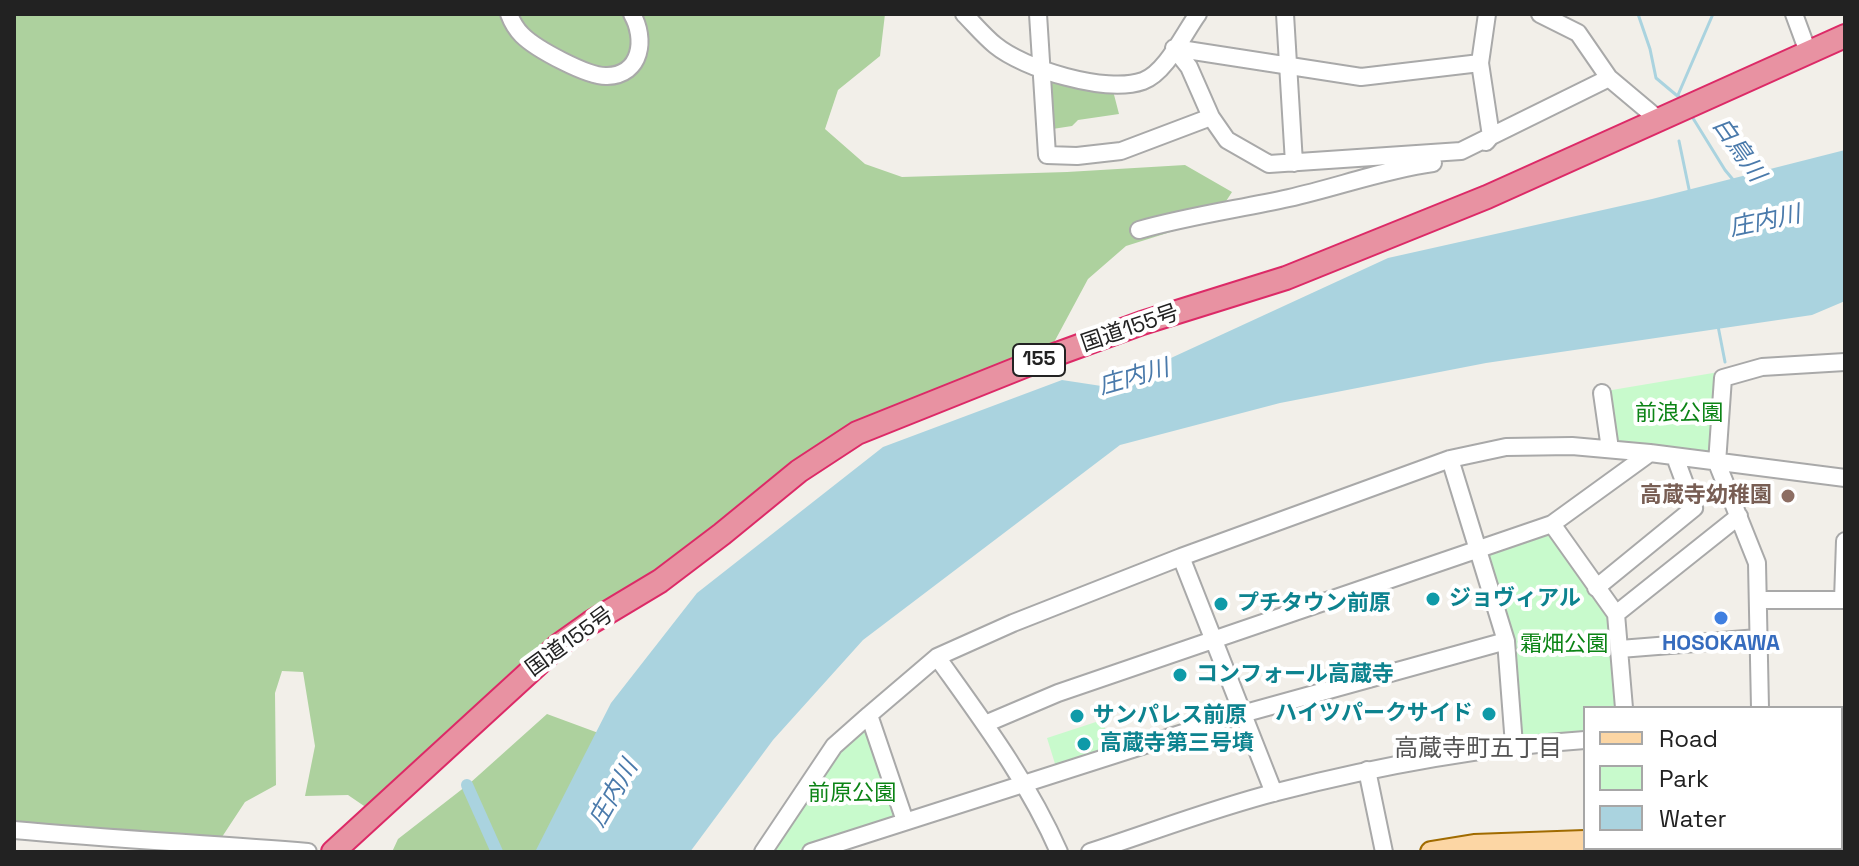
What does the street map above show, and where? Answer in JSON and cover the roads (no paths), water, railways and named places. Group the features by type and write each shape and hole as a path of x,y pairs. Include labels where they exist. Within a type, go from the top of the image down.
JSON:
{"highway":[{"name":"国道155号","path":"333,852 559,645 660,581 799,471 857,433 1114,333 1286,278 1487,197 1845,36"}],"main road":[{"path":"1431,852 1474,845 1583,841"}],"street":[{"path":"509,14 516,28 533,44 586,70 609,76 634,61 642,45 639,26 632,14"},
{"path":"964,14 995,46 1084,83 1143,81 1161,69 1198,14"},
{"path":"1038,14 1047,155 1077,156 1121,151 1211,117"},
{"path":"1285,14 1294,163"},
{"path":"1487,14 1480,63 1491,136"},
{"path":"1540,14 1578,33 1609,78 1659,120"},
{"path":"1794,14 1808,52"},
{"path":"1174,48 1361,77 1480,63"},
{"path":"1174,48 1189,67 1211,117 1227,140 1269,164 1461,151 1609,78"},
{"path":"1139,230 1176,219 1322,190 1393,168 1463,158 1481,147 1491,136"},
{"path":"1760,706 1757,563 1717,463 1723,378 1762,367 1845,362"},
{"path":"1602,393 1610,449"},
{"path":"763,852 834,746 937,657 1013,623 1181,557 1450,459 1506,447 1572,446 1845,478"},
{"path":"985,724 1058,693 1552,524 1650,453"},
{"path":"1596,588 1694,508 1675,457"},
{"path":"1450,459 1506,641 1514,745"},
{"path":"1616,614 1739,516"},
{"path":"1552,524 1616,614 1624,706"},
{"path":"1758,600 1844,600 1845,541"},
{"path":"1181,557 1274,793"},
{"path":"1620,649 1758,638"},
{"path":"811,852 1242,714 1506,641"},
{"path":"937,657 1024,783 1059,852"},
{"path":"869,715 905,821"},
{"path":"1090,852 1274,793 1367,770 1514,745 1583,740"},
{"path":"1367,770 1384,852"},
{"path":"14,830 102,839 160,840 308,852"}],"water":[{"name":"庄内川","path":"1845,150 1845,301 1812,315 1486,363 1280,403 1120,445 863,640 773,740 690,852 535,852 611,703 697,593 883,447 1062,380 1108,387 1388,258 1652,199"}],"waterway":[{"path":"1638,14 1656,78 1681,99"},
{"name":"白鳥川","path":"1680,98 1678,95 1713,14"},
{"name":"白鳥川","path":"1691,115 1735,182"},
{"path":"1679,141 1690,194"},
{"path":"1718,326 1725,362"},
{"path":"467,785 497,852"}],"place":[{"name":"高蔵寺幼稚園","path":"1788,496"},
{"name":"ジョヴィアル","path":"1433,599"},
{"name":"プチタウン前原","path":"1221,604"},
{"name":"HOSOKAWA","path":"1721,618"},
{"name":"コンフォール高蔵寺","path":"1180,675"},
{"name":"ハイツパークサイド","path":"1489,714"},
{"name":"サンパレス前原","path":"1077,716"},
{"name":"高蔵寺第三号墳","path":"1084,744"}],"district":[{"name":"高蔵寺町五丁目","path":"1478,749"}],"park label":[{"name":"前浪公園","path":"1679,414"},
{"name":"霜畑公園","path":"1564,645"},
{"name":"前原公園","path":"852,794"}]}
